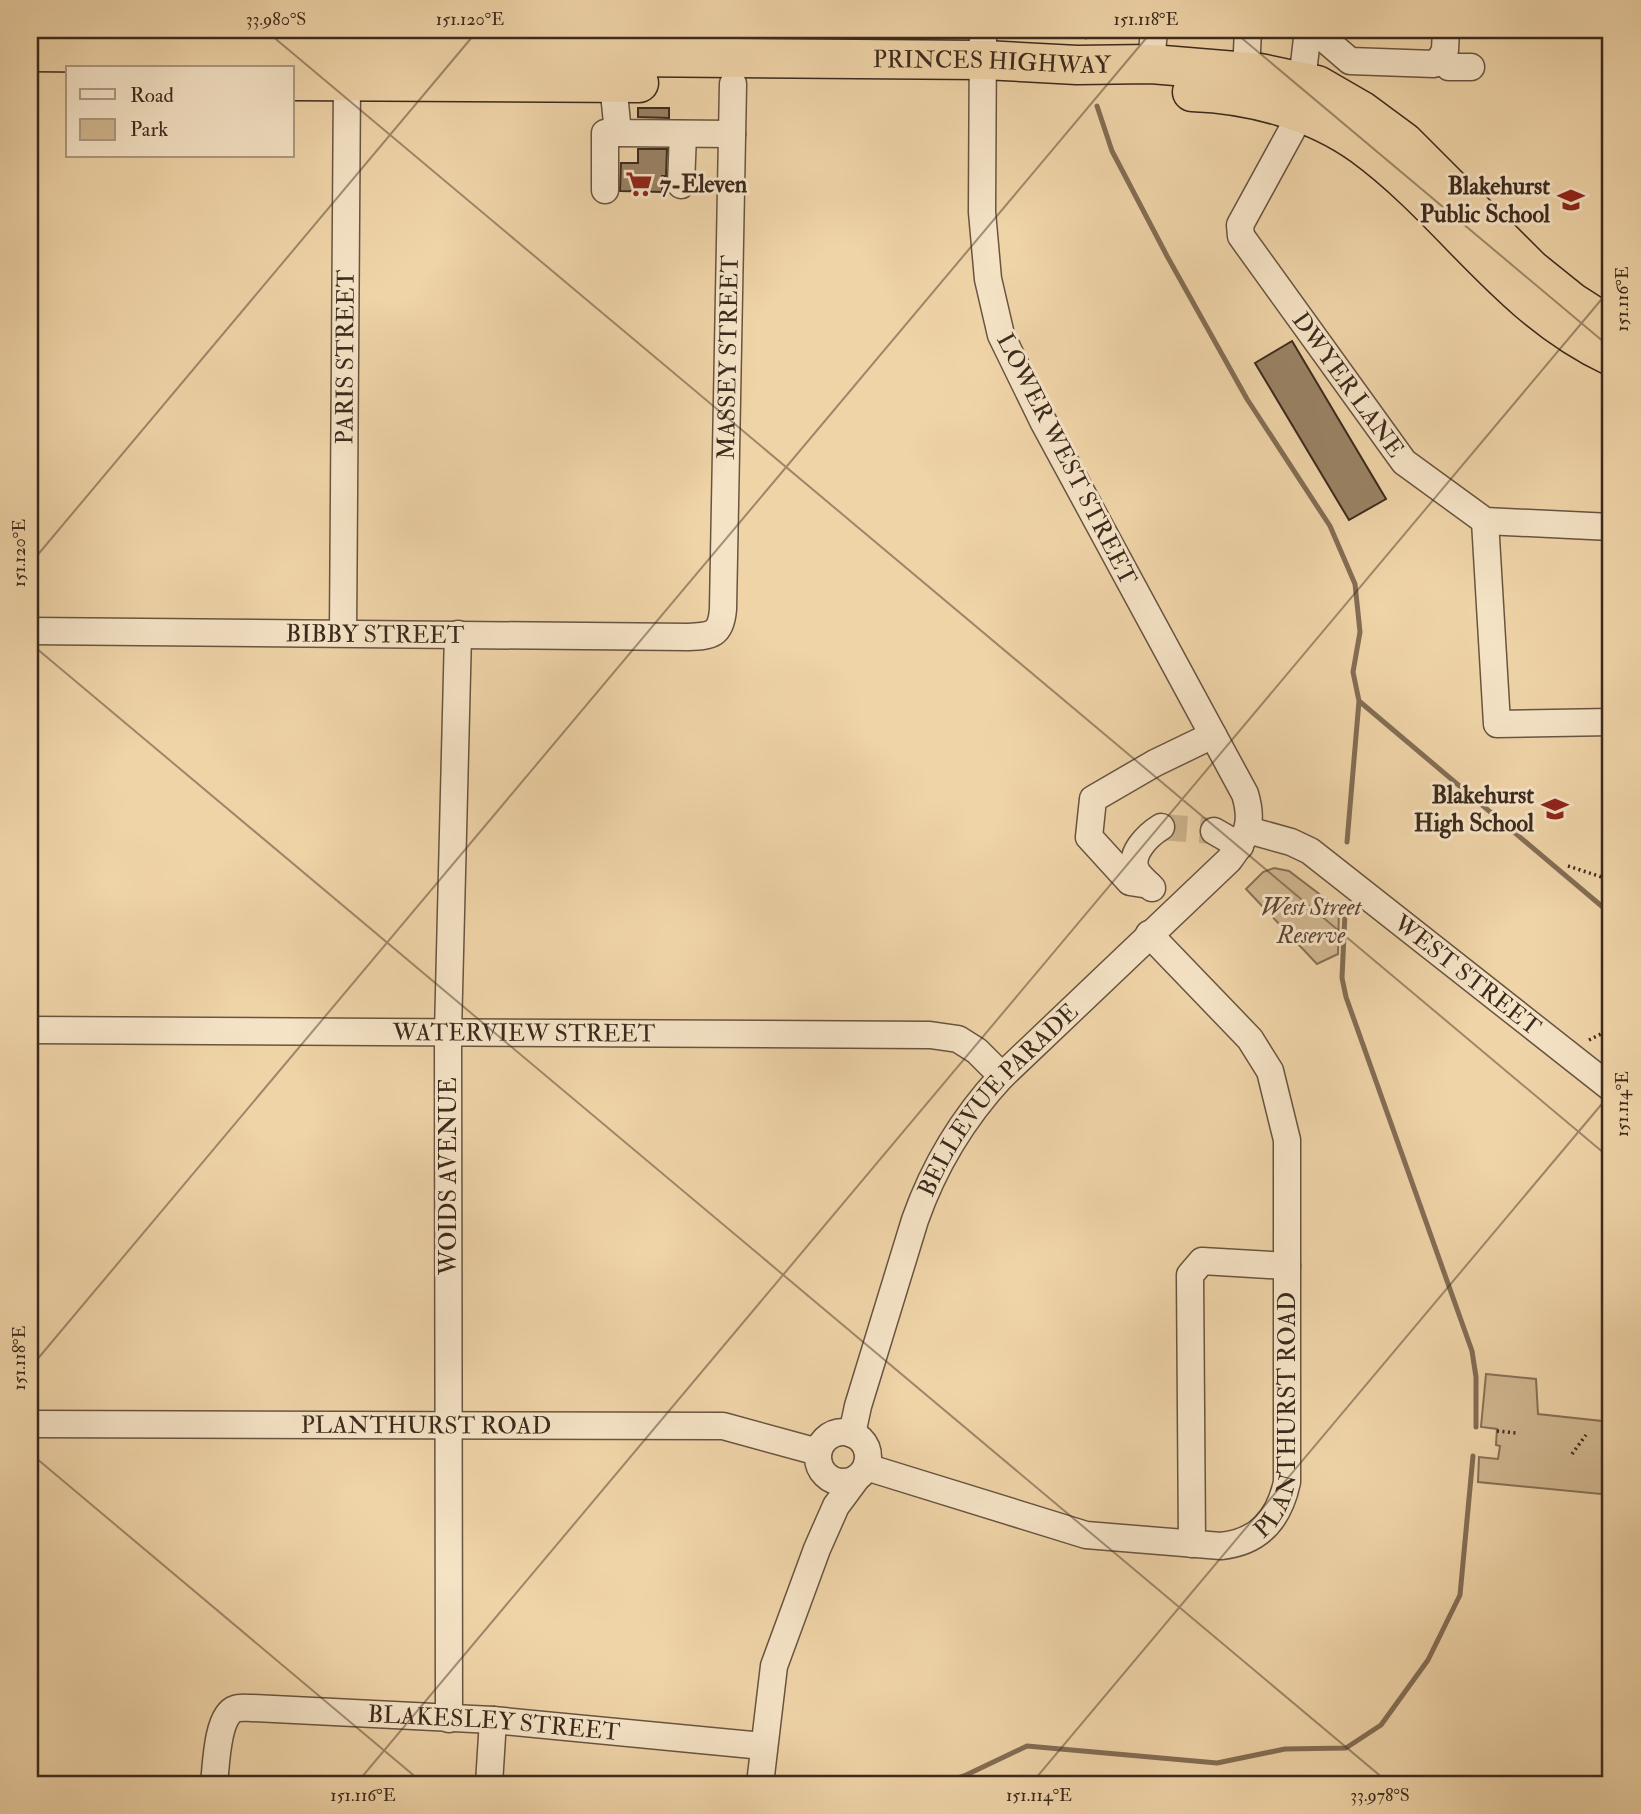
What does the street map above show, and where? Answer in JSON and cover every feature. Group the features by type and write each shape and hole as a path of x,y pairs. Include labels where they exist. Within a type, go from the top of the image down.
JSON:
{"highway":[{"name":"PRINCES HIGHWAY","path":"30,52 984,58 1077,65 1153,47 1246,72 1299,96 1326,124 1361,145 1392,170 1532,306 1588,345 1611,356"},
{"name":"PRINCES HIGHWAY","path":"30,76 70,53"},
{"name":"PRINCES HIGHWAY","path":"294,79 360,55 613,83 733,84 802,79 984,58 1198,92 1299,96 1317,85 1348,101 1404,142 1531,269 1572,302 1611,327"}],"street":[{"path":"1246,72 1248,30"},
{"name":"DWYER LANE","path":"1308,30 1299,96 1289,137 1240,225 1241,236 1404,462 1485,521"},
{"path":"1314,30 1343,57 1357,63 1434,64 1445,50 1446,30"},
{"name":"PARIS STREET","path":"343,633 360,55"},
{"name":"LOWER WEST STREET","path":"984,58 982,212 988,279 1001,335 1043,421 1245,794 1250,816 1244,838"},
{"path":"1441,58 1449,67 1471,67"},
{"path":"613,83 618,133"},
{"name":"MASSEY STREET","path":"718,630 721,627 723,609 733,84"},
{"path":"605,190 605,133 732,134"},
{"path":"681,185 683,134"},
{"path":"1611,527 1485,521 1497,724 1611,722"},
{"name":"BIBBY STREET","path":"30,631 688,637 708,635 718,630"},
{"name":"WOIDS AVENUE","path":"449,1719 449,1032 458,634"},
{"path":"1149,885 1130,882 1089,837 1093,799 1155,763 1213,734"},
{"path":"1161,827 1148,835 1135,858 1136,870 1174,911"},
{"name":"WEST STREET","path":"1214,831 1244,838 1291,842 1321,859 1611,1088"},
{"name":"BELLEVUE PARADE","path":"852,1434 858,1406 924,1195 948,1148 970,1114 1002,1076 1229,860 1244,838"},
{"name":"PLANTHURST ROAD","path":"861,1473 1086,1535 1221,1546 1237,1545 1268,1524 1283,1499 1287,1482 1287,1140 1270,1072 1250,1039 1149,934"},
{"name":"WATERVIEW STREET","path":"30,1030 930,1035 958,1039 977,1051 1002,1076"},
{"path":"1192,1544 1190,1275 1202,1261 1287,1266"},
{"name":"PLANTHURST ROAD","path":"30,1424 723,1426 820,1461"},
{"path":"760,1784 774,1666 817,1549 836,1506 861,1473 868,1457 867,1449 860,1438 852,1434 840,1432 831,1435 821,1444 815,1526 817,1549"},
{"path":"820,1461 836,1482 861,1473"},
{"name":"BLAKESLEY STREET","path":"214,1784 220,1734 233,1709 493,1720 763,1746"},
{"path":"489,1784 493,1720"}],"path":[{"path":"1602,788 1611,787"},
{"path":"1568,866 1611,880"},
{"path":"1589,1040 1611,1029"},
{"path":"1497,1431 1516,1433"},
{"path":"1572,1454 1586,1435"}],"green space":[{"path":"698,30 1069,30 1070,34 699,35"},
{"name":"West Street Reserve","path":"1274,868 1289,871 1339,909 1338,954 1317,964 1246,889 1263,872"},
{"path":"1486,1374 1536,1379 1538,1414 1611,1422 1611,1495 1478,1482 1479,1457 1498,1459 1500,1446 1496,1445 1497,1429 1481,1427"}],"building":[{"path":"638,108 669,108 669,118 638,117"},
{"name":"7-Eleven","path":"638,149 667,149 666,176 662,176 662,192 620,191 621,163 638,163"},
{"path":"1292,341 1386,499 1349,520 1255,363"}],"waterway":[{"path":"1084,30 1086,37"},
{"path":"1097,106 1112,151 1167,256 1247,399 1330,526 1355,584 1360,632 1353,672 1359,701 1347,842"},
{"path":"1359,701 1611,914"},
{"path":"1345,913 1342,978 1346,997 1472,1351 1476,1377 1476,1427"},
{"path":"938,1784 964,1776 1027,1746 1217,1763 1285,1749 1346,1748 1381,1725 1428,1660 1460,1595 1473,1456"}],"tunnel":[{"path":"1161,827 1214,831"}],"place":[{"name":"7-Eleven","path":"639,184"},
{"name":"Blakehurst Public School","path":"1571,200"},
{"name":"Blakehurst High School","path":"1555,809"}]}
